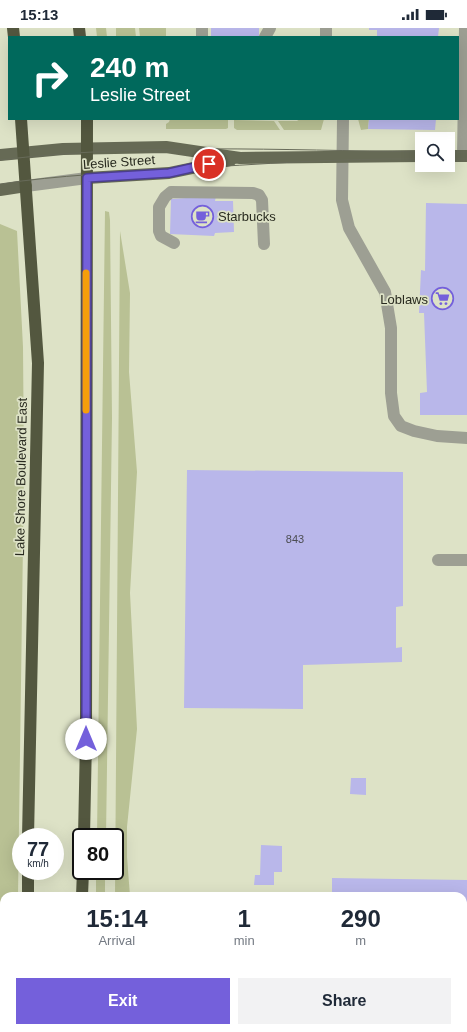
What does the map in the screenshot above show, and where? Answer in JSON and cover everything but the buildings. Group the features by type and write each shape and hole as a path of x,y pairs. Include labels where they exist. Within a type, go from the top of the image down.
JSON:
{"highway":[{"name":"Lake Shore Boulevard East","path":"21,120 38,363 28,828"},
{"path":"84,828 86,739 87,120"},
{"path":"28,880 28,892"},
{"path":"82,892 83,880"}],"main road":[{"name":"Leslie Street","path":"0,155 87,148 166,147 240,158 415,156"},
{"name":"Leslie Street","path":"87,178 169,173 240,158"},
{"name":"Leslie Street","path":"0,190 26,186"}],"street":[{"path":"465,28 465,156"},
{"path":"343,120 342,200 349,228 385,292 391,328 391,393 394,416 401,426 414,431 437,436 467,438"},
{"name":"Leslie Street","path":"26,186 87,178"},
{"path":"174,243 161,236 159,231 159,207 164,197 171,192 253,193 259,195 262,200 264,244"},
{"path":"438,560 467,560"}],"green space":[{"path":"96,28 106,28 107,36 97,36"},
{"path":"116,28 135,28 136,36 116,36"},
{"path":"139,28 166,28 166,36 140,36"},
{"path":"170,120 228,120 228,128 166,129 166,124"},
{"path":"234,120 274,121 280,130 237,130 234,128"},
{"path":"324,120 321,130 284,130 278,121"},
{"path":"358,120 369,120 368,129 361,130"},
{"path":"105,211 109,212 110,220 112,418 106,828 97,828"},
{"path":"0,224 17,231 23,347 24,471 19,828 12,828 12,880 18,880 18,892 0,892"},
{"path":"120,231 130,293 129,372 137,472 130,593 137,729 127,827 127,857 130,892 115,892 115,880 124,880 124,828 116,828"},
{"path":"96,880 105,880 105,892 96,892"}],"tram line":[{"path":"0,160 105,151 158,149 415,152"},
{"path":"455,152 467,152"},
{"path":"0,184 44,178 270,163 361,159 415,159"},
{"path":"455,159 467,159"}],"slow traffic":[{"path":"86,273 86,410"}],"place":[{"name":"Starbucks","path":"202,216"},
{"name":"Loblaws","path":"443,299"}],"route":[{"path":"86,739 87,178 169,173 209,164"}]}
